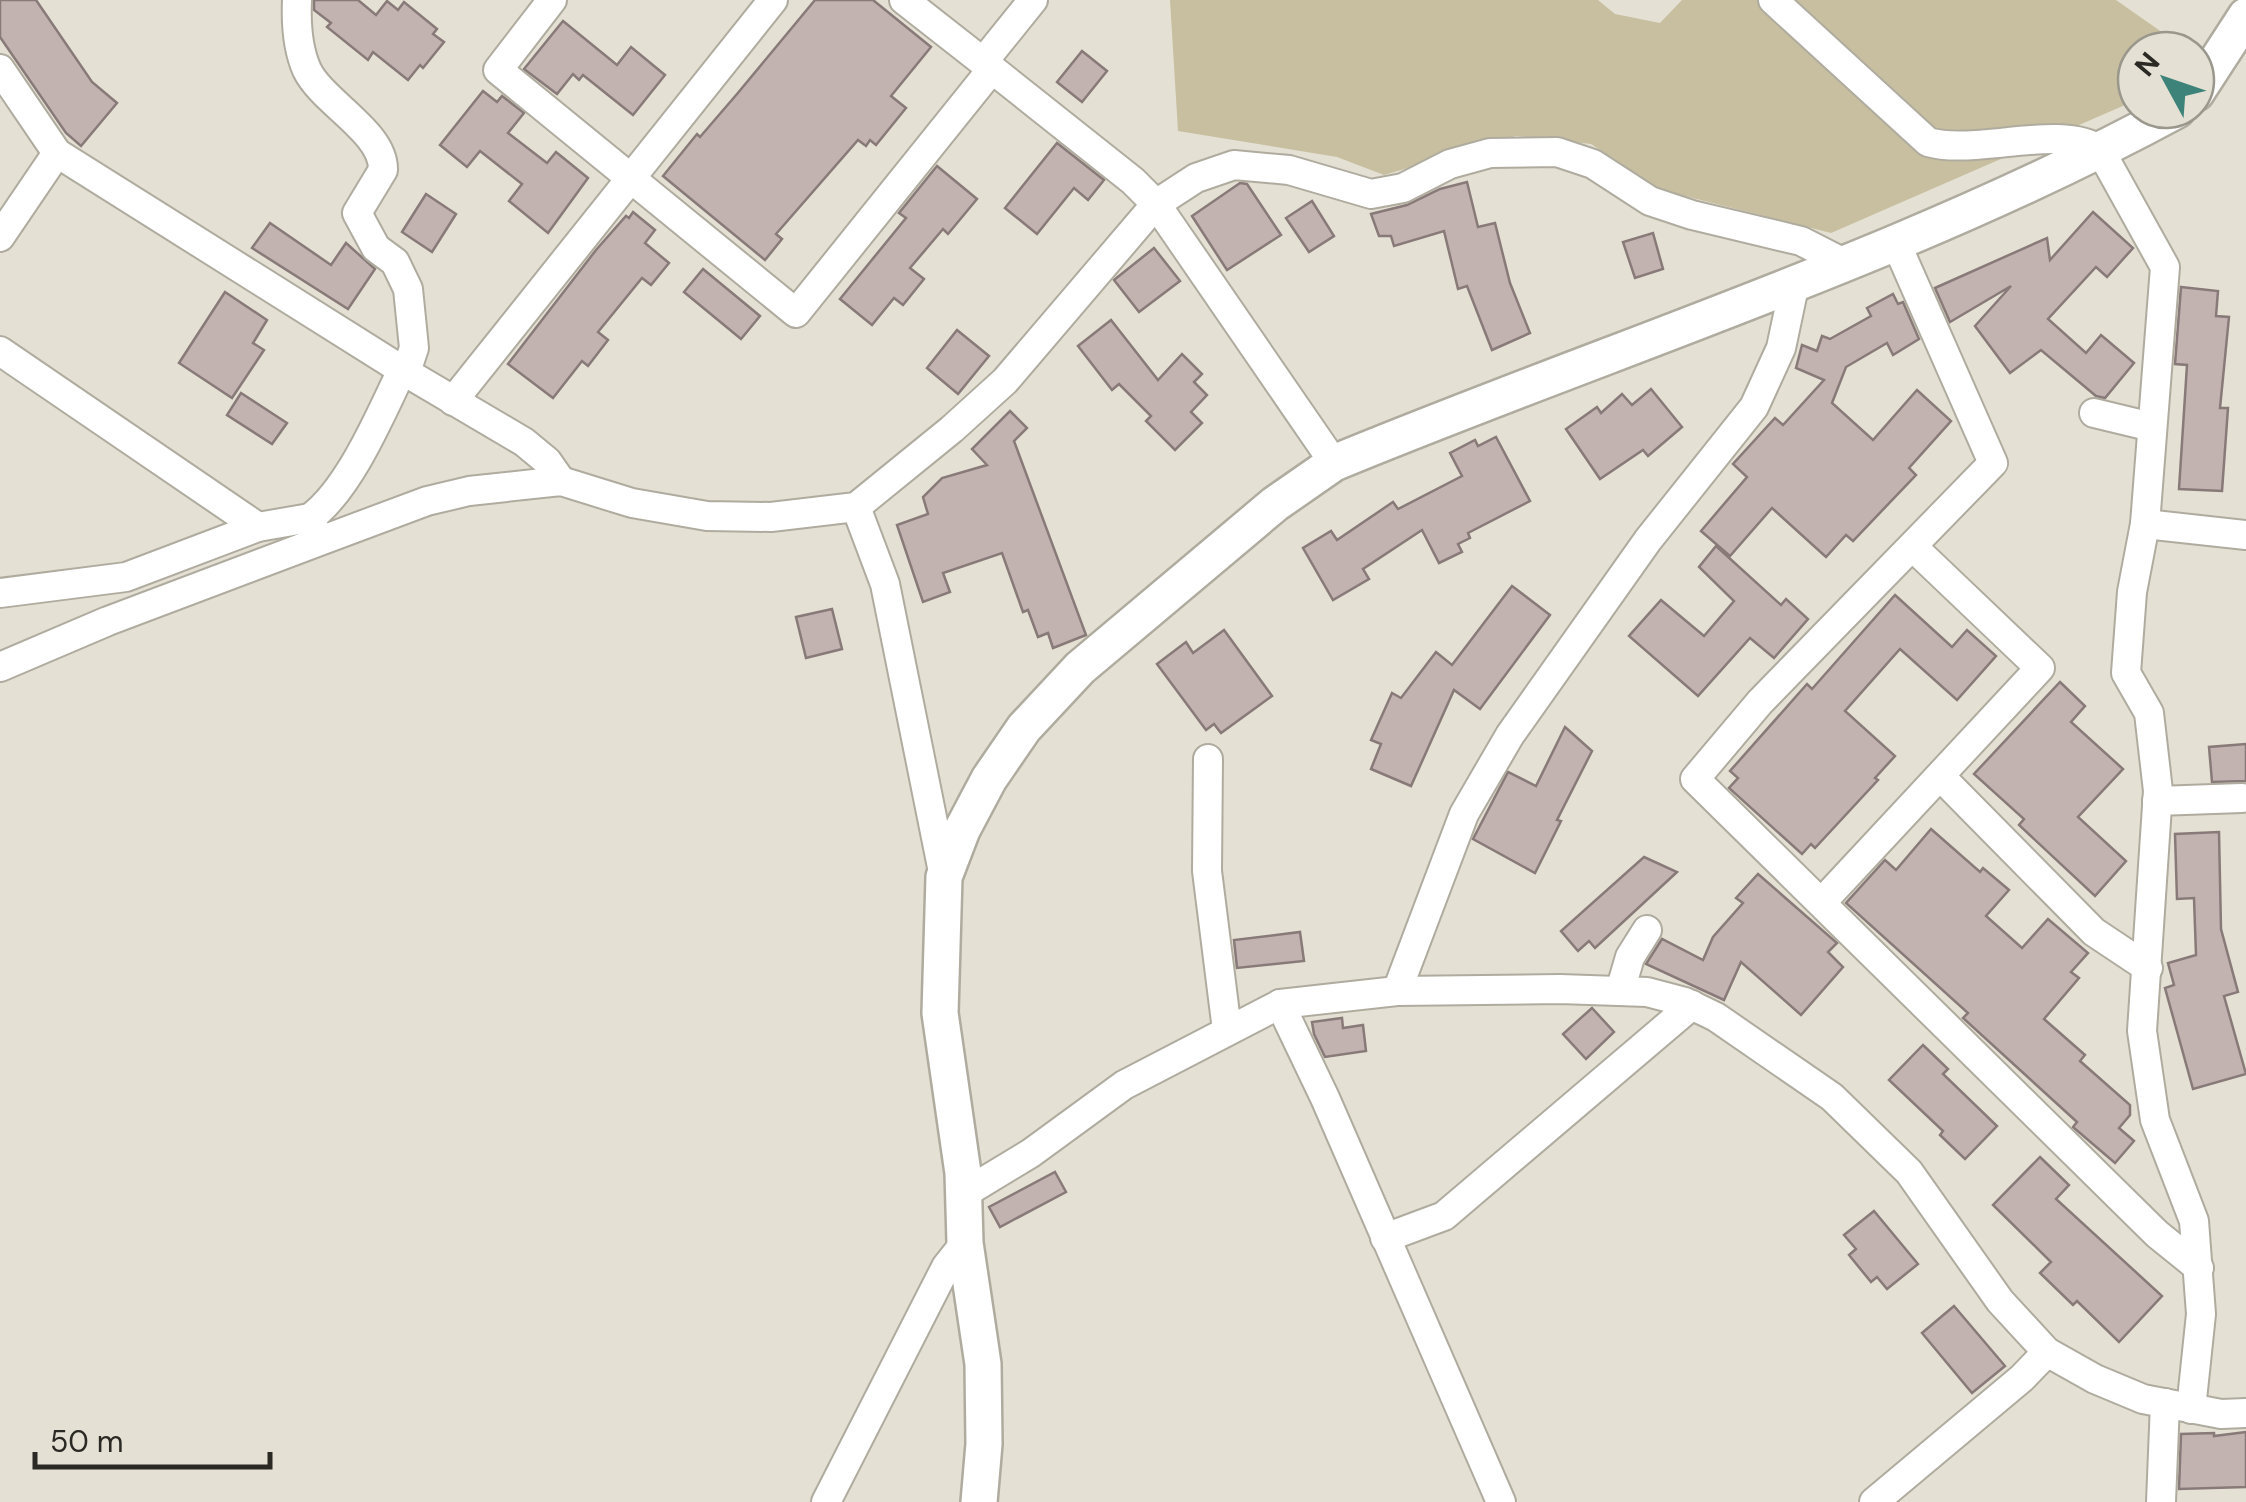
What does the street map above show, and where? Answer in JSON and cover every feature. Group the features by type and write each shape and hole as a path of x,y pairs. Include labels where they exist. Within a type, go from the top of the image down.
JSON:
{"street":[{"path":"298,0 296,20 307,70 369,137 383,163 383,170 357,213 376,248 395,262 408,289 414,348 341,486 323,508 315,529"},
{"path":"453,401 774,0"},
{"path":"904,0 1134,180 1156,204 1334,464"},
{"path":"545,2 498,70 796,313 1034,0"},
{"path":"1772,0 1928,142 1947,147 2024,140 2089,142 2100,150 2165,268 2145,524 2132,592 2126,673 2150,713 2157,802 2142,1030 2155,1120 2194,1220 2202,1314 2178,1406 2161,1502"},
{"path":"2216,62 2246,16"},
{"path":"0,69 57,153 403,371 524,442 561,481"},
{"path":"944,877 962,830 989,779 1024,728 1080,668 1261,515 1334,464 1896,243 2138,130"},
{"path":"0,667 315,529 468,491 561,481 632,503 707,516 771,517 856,508 952,429 1004,380 1156,204 1196,178 1234,166 1289,170 1371,194 1403,188 1450,164 1490,153 1557,152 1592,164 1650,201 1801,241 1844,263"},
{"path":"0,237 57,153"},
{"path":"1896,243 1992,463 1914,548 1760,702 1695,779 2157,1234 2199,1268"},
{"path":"1397,991 1464,814 1510,735 1648,540 1754,407 1781,348 1795,282"},
{"path":"0,351 258,528"},
{"path":"2094,412 2152,428"},
{"path":"856,508 884,584 944,877 940,1013 983,1364 984,1444 979,1502"},
{"path":"2145,524 2246,535"},
{"path":"0,593 126,577 258,528 315,529"},
{"path":"1822,902 2040,668 1914,548"},
{"path":"1208,759 1207,871 1227,1030"},
{"path":"1941,777 2094,932 2148,968"},
{"path":"2157,802 2242,798"},
{"path":"1620,992 1630,957 1647,930"},
{"path":"965,1194 1032,1153 1124,1085 1280,1004 1397,991 1647,992 1692,1005 1744,1035 1832,1097 1909,1172 2000,1301 2047,1352 2143,1399 2246,1414"},
{"path":"1280,1004 1325,1098 1500,1502"},
{"path":"1385,1238 1444,1216 1692,1005"},
{"path":"826,1502 946,1267 966,1243"},
{"path":"1874,1502 2022,1378 2047,1352"}],"shaded area":[{"path":"1170,0 1598,0 1615,14 1660,23 1682,0 2116,0 2159,30 2116,30 2116,109 1831,233 1661,190 1591,144 1516,136 1384,175 1337,157 1178,131"}],"building":[{"path":"0,0 36,0 92,82 117,103 81,146 66,133 0,37"},
{"path":"314,0 358,0 376,15 387,1 398,10 404,2 437,29 433,34 444,42 408,80 373,52 368,60 327,27 331,23 314,10"},
{"path":"815,0 873,0 931,47 891,96 906,108 876,145 870,140 866,146 858,140 776,234 782,239 765,260 663,176"},
{"path":"563,21 617,65 631,47 665,75 633,115 583,75 579,80 573,74 557,94 524,69"},
{"path":"1082,51 1107,71 1082,102 1057,82"},
{"path":"483,91 497,102 502,96 524,113 508,133 547,163 556,152 588,178 548,233 509,201 522,184 480,151 467,167 440,145"},
{"path":"1057,143 1104,180 1088,200 1074,188 1037,234 1005,208"},
{"path":"937,166 977,199 948,234 943,229 910,268 924,279 903,305 894,298 872,325 840,299 906,218 899,213"},
{"path":"1467,182 1478,227 1495,223 1510,283 1530,333 1492,350 1467,286 1458,289 1444,231 1394,246 1391,236 1379,236 1371,214"},
{"path":"1240,183 1247,184 1281,235 1227,270 1192,216"},
{"path":"426,194 456,214 432,252 402,232"},
{"path":"1312,201 1334,236 1309,252 1286,218"},
{"path":"633,212 655,230 645,243 669,263 651,285 642,278 598,332 608,340 588,366 582,361 553,398 508,364 596,250"},
{"path":"2093,212 2133,248 2107,277 2096,267 2048,319 2086,353 2101,335 2134,363 2105,398 2096,396 2041,350 2010,373 1975,326 2011,286 1950,322 1935,288 2047,238 2050,260"},
{"path":"270,223 331,265 346,243 375,269 348,309 252,248"},
{"path":"1653,233 1663,269 1635,278 1623,242"},
{"path":"1154,248 1180,281 1139,312 1114,280"},
{"path":"703,269 760,316 741,339 684,292"},
{"path":"2181,287 2218,291 2216,316 2229,317 2220,408 2228,408 2222,491 2179,489 2187,365 2175,364"},
{"path":"225,292 267,320 253,343 264,350 232,398 179,363"},
{"path":"1893,294 1898,304 1903,302 1919,339 1893,355 1887,343 1846,367 1832,403 1873,440 1917,390 1951,421 1909,468 1916,475 1853,541 1846,535 1826,557 1772,508 1730,556 1701,531 1747,477 1733,464 1775,418 1783,425 1824,380 1796,368 1802,345 1817,351 1822,336 1830,339 1871,316 1867,308"},
{"path":"1111,320 1158,380 1182,354 1202,374 1194,382 1207,395 1191,412 1202,423 1175,450 1146,421 1151,416 1119,384 1112,390 1078,346"},
{"path":"957,330 989,356 958,394 927,368"},
{"path":"1651,389 1682,427 1648,456 1643,450 1600,479 1566,429 1597,407 1601,413 1622,394 1632,405"},
{"path":"241,393 287,423 272,444 227,415"},
{"path":"1010,411 1027,428 1014,441 1086,635 1053,648 1048,633 1038,637 1028,610 1023,612 1002,553 943,573 950,592 923,602 897,525 928,514 923,497 942,478 987,465 972,449"},
{"path":"1496,437 1530,501 1468,533 1470,538 1458,544 1462,552 1439,563 1422,530 1363,569 1369,579 1333,600 1303,548 1331,531 1337,540 1393,502 1398,509 1462,476 1450,453 1475,440 1478,446"},
{"path":"1716,546 1781,605 1786,599 1808,619 1774,658 1750,638 1698,696 1629,636 1661,600 1704,636 1734,601 1699,567"},
{"path":"1512,586 1550,615 1480,709 1454,690 1411,786 1371,769 1381,744 1371,740 1392,693 1401,698 1436,652 1452,665"},
{"path":"1895,595 1952,647 1967,630 1996,656 1957,700 1900,649 1845,711 1895,756 1815,848 1811,844 1802,854 1729,788 1738,778 1730,771 1807,684 1812,689"},
{"path":"832,609 842,649 806,658 796,617"},
{"path":"1224,630 1272,696 1221,733 1214,724 1206,730 1157,664 1186,642 1193,653"},
{"path":"2060,682 2085,706 2071,722 2123,769 2078,817 2126,861 2095,896 2019,825 2024,819 1974,774"},
{"path":"1565,727 1592,751 1535,873 1473,839 1508,772 1536,786"},
{"path":"2246,744 2246,781 2212,782 2209,747"},
{"path":"1931,829 1980,872 1983,868 2009,890 1986,916 2022,948 2048,919 2088,953 2071,972 2079,978 2044,1019 2085,1055 2080,1061 2130,1105 2130,1115 2119,1128 2134,1141 2115,1163 2073,1127 2077,1122 1963,1018 1968,1013 1846,903 1885,860 1896,870"},
{"path":"2219,832 2221,929 2238,992 2224,996 2246,1074 2193,1089 2165,988 2174,985 2168,963 2196,955 2194,898 2177,899 2175,834"},
{"path":"1644,857 1677,872 1595,948 1589,941 1578,951 1561,931"},
{"path":"1758,874 1837,943 1828,952 1843,967 1801,1015 1741,962 1724,1000 1646,964 1662,939 1703,960 1713,937 1743,903 1736,898"},
{"path":"1300,932 1304,961 1237,968 1234,940"},
{"path":"1592,1008 1614,1032 1586,1059 1563,1034"},
{"path":"1342,1018 1343,1028 1363,1025 1366,1051 1325,1057 1312,1022"},
{"path":"1923,1045 1948,1069 1943,1074 1997,1126 1965,1159 1940,1135 1943,1131 1889,1080"},
{"path":"2040,1157 2069,1185 2056,1199 2162,1296 2119,1342 2077,1301 2073,1305 2040,1273 2051,1262 1993,1205"},
{"path":"1055,1172 1066,1192 1000,1227 989,1207"},
{"path":"1874,1211 1918,1264 1887,1289 1877,1277 1871,1282 1849,1255 1856,1249 1844,1235"},
{"path":"1954,1306 2005,1366 1972,1393 1922,1333"},
{"path":"2246,1432 2246,1487 2179,1489 2181,1434 2214,1436"}]}
